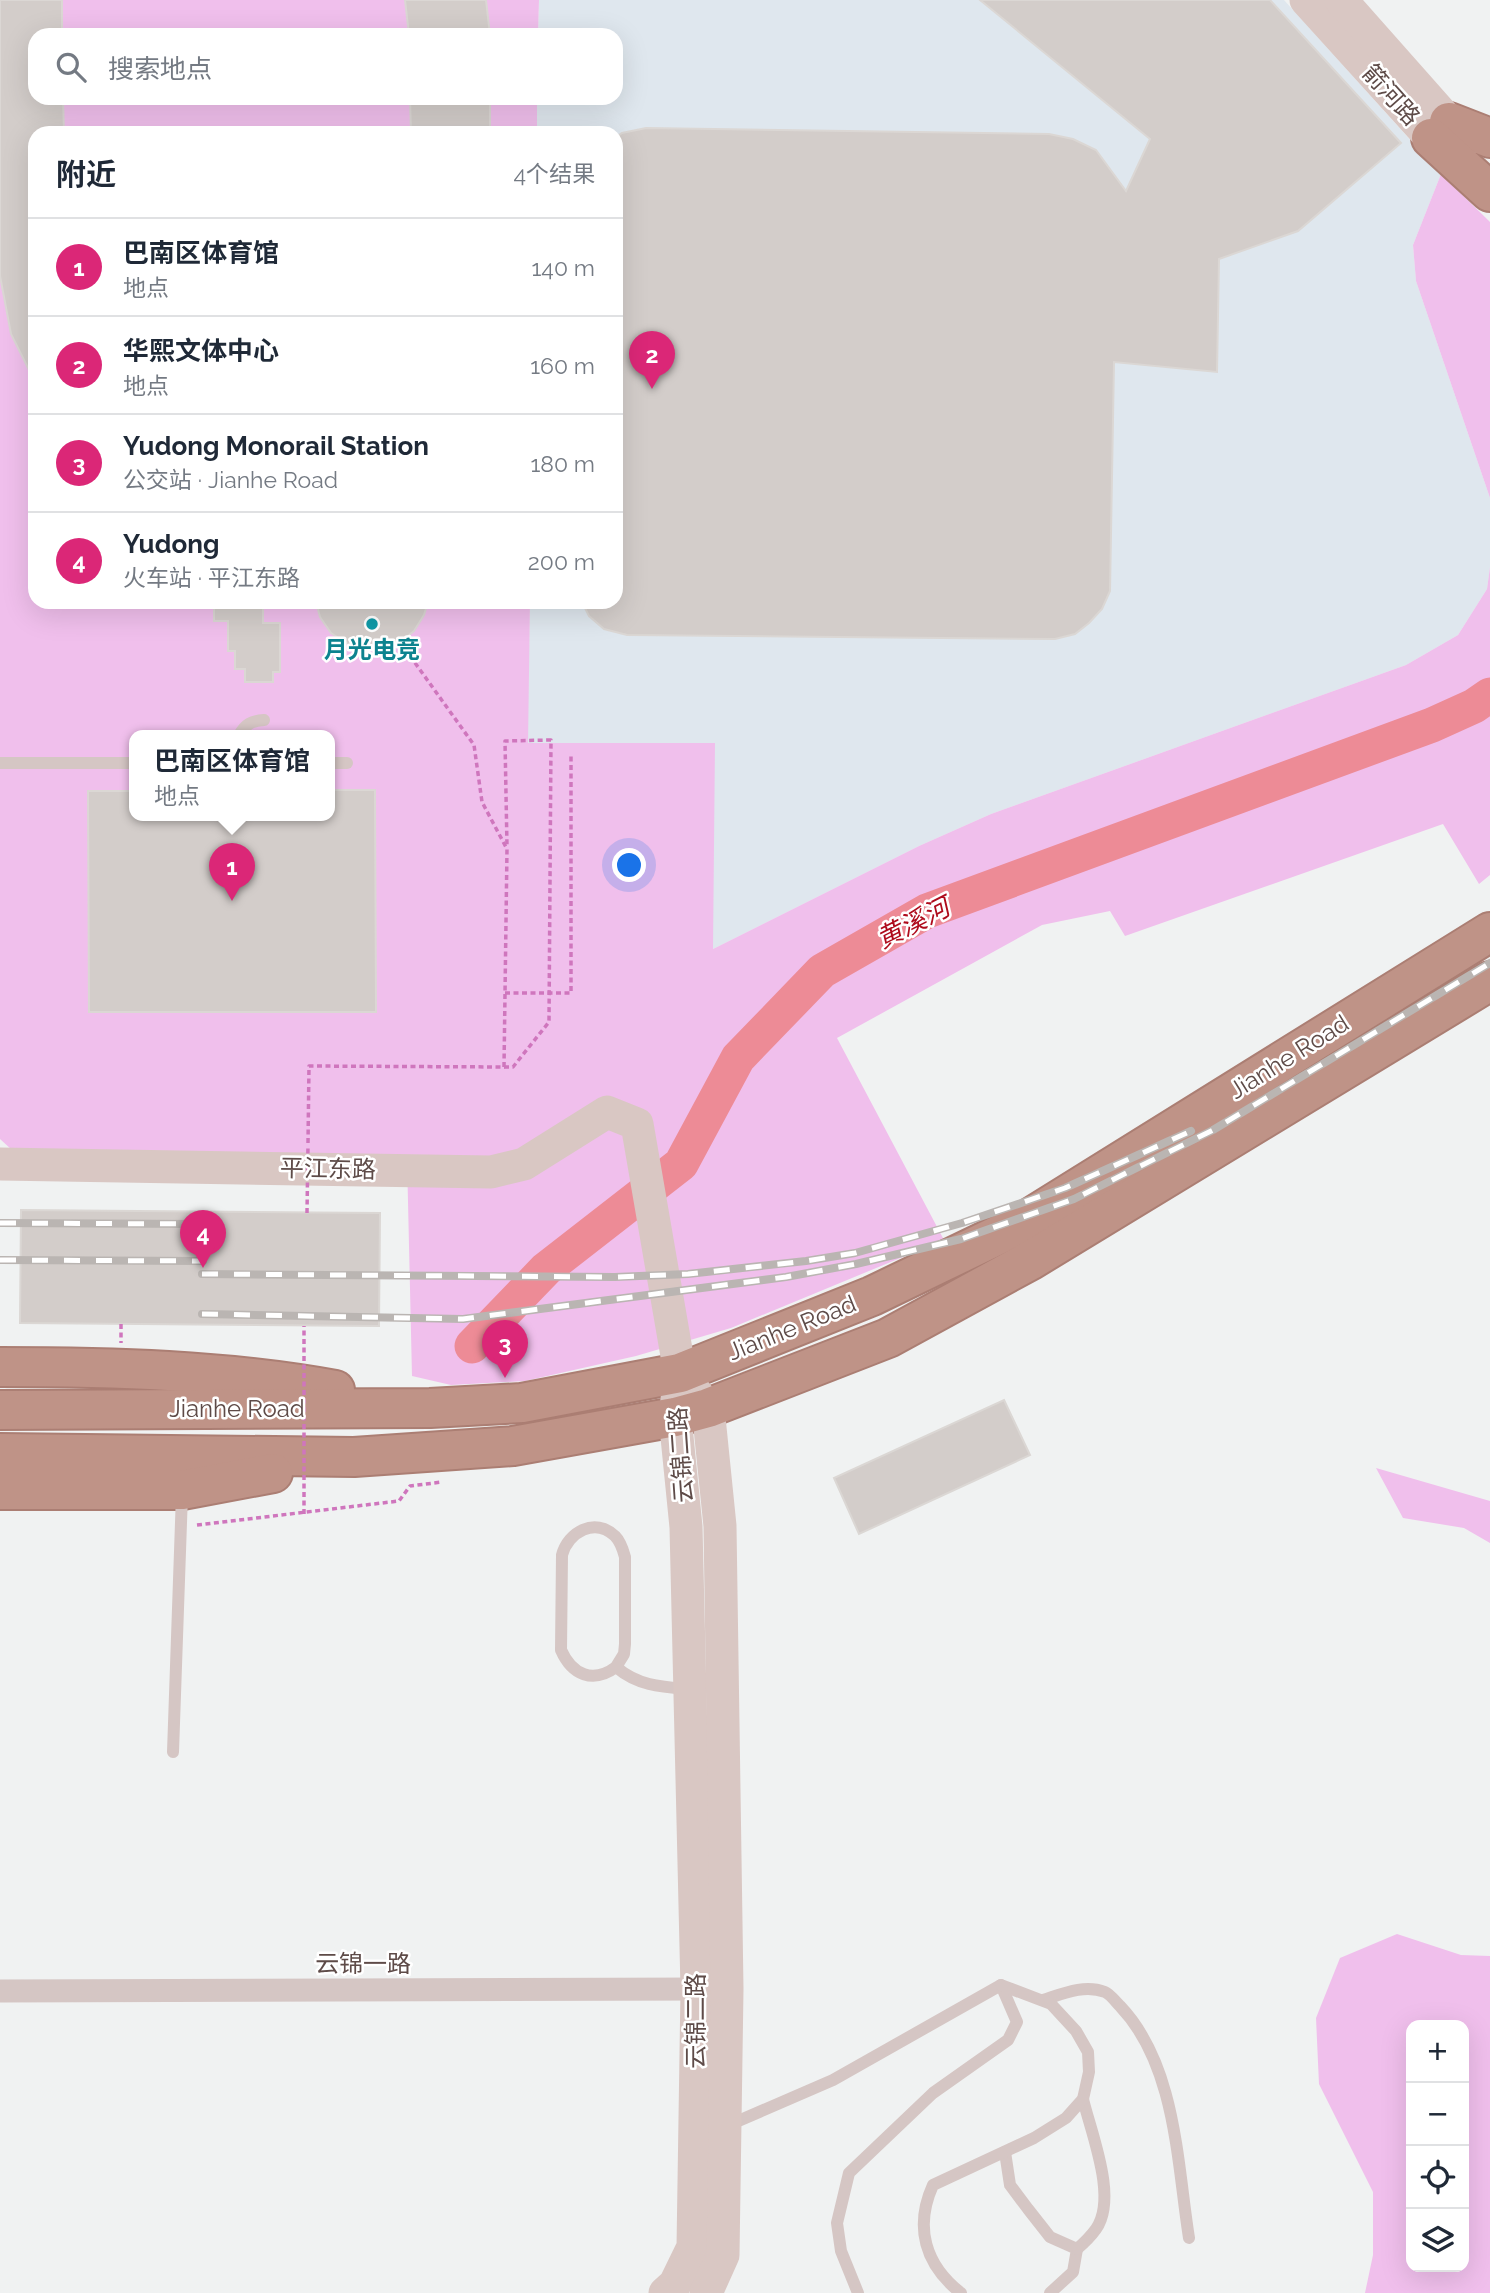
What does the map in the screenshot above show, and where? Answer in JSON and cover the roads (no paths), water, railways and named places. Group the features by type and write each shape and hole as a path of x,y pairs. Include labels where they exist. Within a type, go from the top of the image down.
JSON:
{"highway":[{"path":"1439,130 1490,138"},
{"path":"1439,130 1490,192"},
{"path":"1429,970 1490,916"},
{"name":"Jianhe Road","path":"0,1410 430,1408 522,1403 680,1373 872,1297 1017,1226 1490,932"},
{"name":"Jianhe Road","path":"0,1453 354,1457 513,1446 691,1413 888,1338 1031,1259 1490,981"},
{"path":"0,1367 196,1372 287,1382 430,1408"},
{"path":"0,1490 182,1490 354,1457"}],"main road":[{"name":"箭河路","path":"1306,0 1439,130 1490,175"},
{"name":"箭河路","path":"1342,0 1439,130 1490,146"},
{"name":"平江东路","path":"0,1164 491,1172 524,1164 607,1112 637,1124 680,1373"},
{"name":"云锦二路","path":"665,2293 675,2284 693,2248 712,1989 720,1525 680,1373"},
{"name":"云锦二路","path":"691,1413 686,1527 690,1689 725,2126 723,2255 706,2293"}],"street":[{"name":"云锦一路","path":"0,1991 712,1989"}],"lane":[{"path":"242,730 252,721 264,720"},
{"path":"0,763 129,763"},
{"path":"335,763 346,763"},
{"path":"173,1752 182,1490"},
{"path":"589,1527 615,1535 625,1557 625,1644 624,1654 617,1667 592,1676 576,1672 567,1663 561,1650 562,1555 565,1544 573,1535 589,1527"},
{"path":"617,1667 629,1678 654,1687 690,1689"},
{"path":"858,2293 841,2251 837,2223 849,2174 933,2093 1008,2040 1017,2022 1000,1985"},
{"path":"725,2126 834,2080 1000,1985 1051,2004 1076,2031 1088,2052 1089,2072 1083,2099 1099,2160 1105,2202 1098,2227 1077,2249 1073,2272 1050,2293"},
{"path":"1042,2000 1078,1989 1107,1992 1128,2015 1152,2052 1168,2099 1189,2238"},
{"path":"961,2293 929,2258 922,2225 933,2185 1034,2138 1066,2118 1083,2099"},
{"path":"1005,2152 1010,2185 1028,2210 1050,2237 1077,2249"}],"waterway":[{"name":"黄溪河","path":"472,1346 546,1269 681,1164 738,1058 822,971 927,911 1432,725 1474,706 1490,695"}],"railway":[{"path":"202,1314 463,1319 786,1277 856,1264 961,1239 1074,1199 1213,1130 1490,963"},
{"path":"202,1274 615,1277 688,1274 806,1261 855,1253 962,1223 1065,1188 1191,1131"},
{"path":"0,1223 202,1224"},
{"path":"0,1260 203,1261"}],"place":[{"name":"华熙文体中心","path":"652,389"},
{"name":"月光电竞","path":"372,624"},
{"name":"巴南区体育馆","path":"232,901"},
{"name":"Yudong","path":"203,1268"},
{"name":"Yudong Monorail Station","path":"505,1378"}]}
